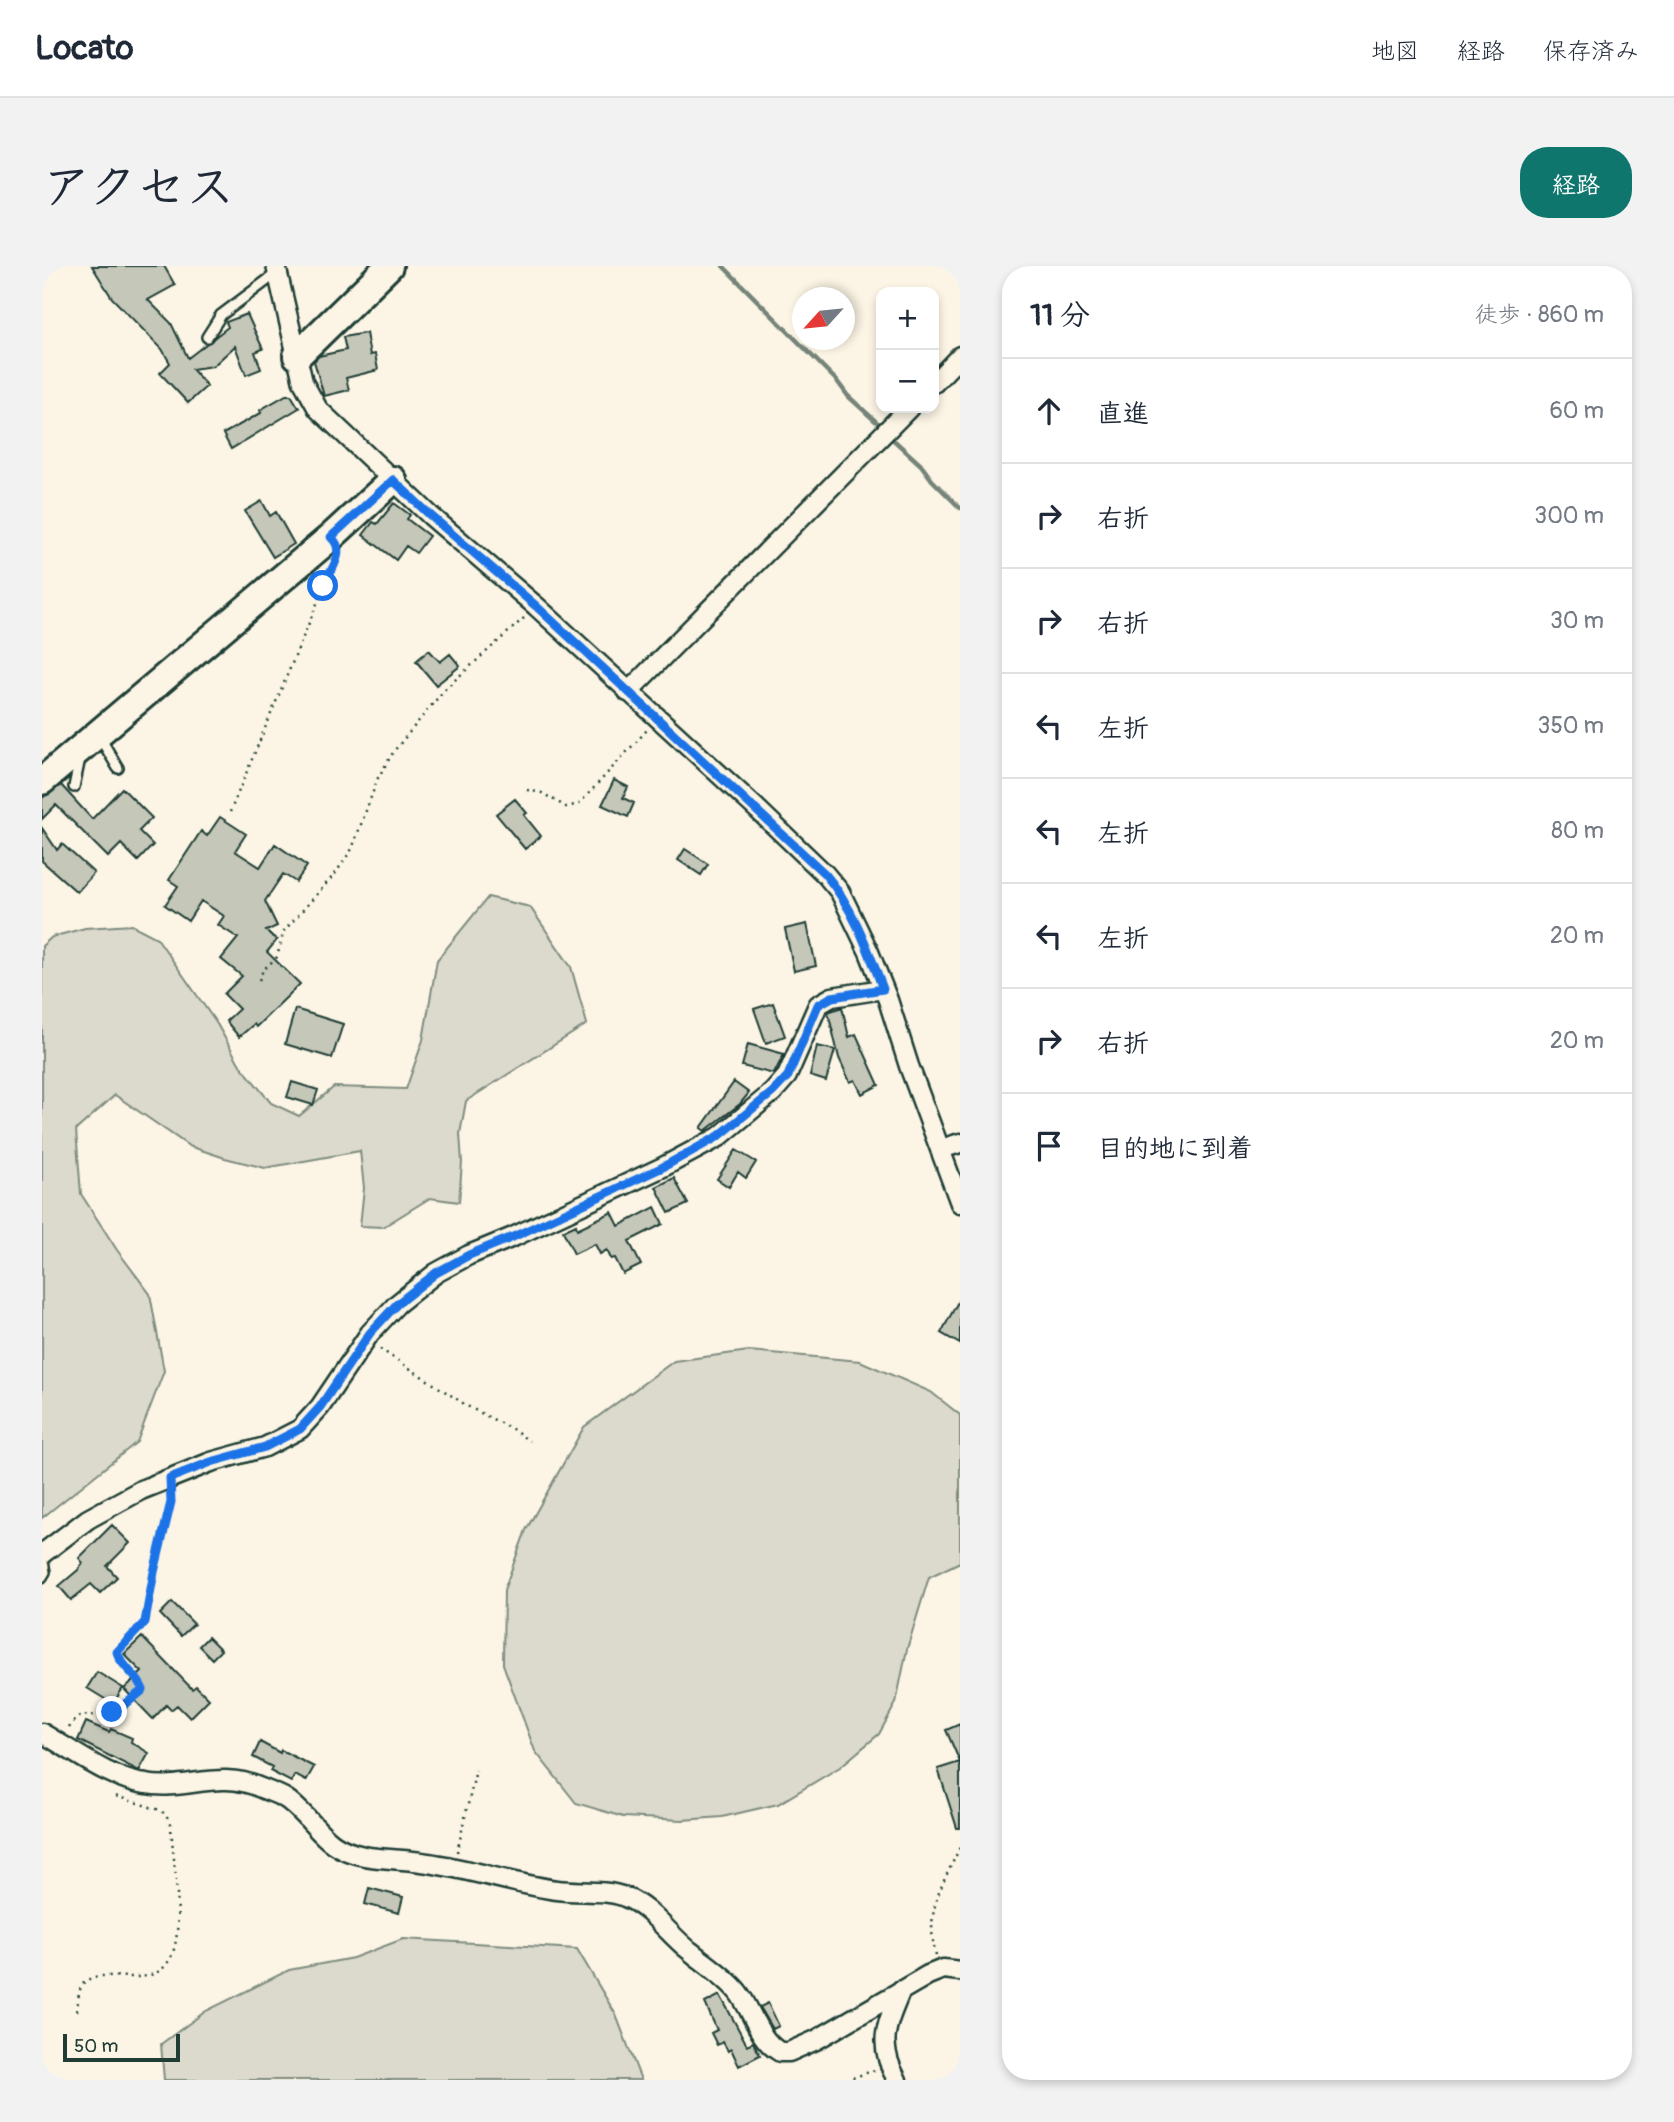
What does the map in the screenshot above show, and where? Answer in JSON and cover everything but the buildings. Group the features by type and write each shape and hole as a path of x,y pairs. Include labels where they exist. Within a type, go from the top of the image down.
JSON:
{"street":[{"path":"297,356 389,266"},
{"path":"277,269 303,382 318,409 431,516 536,606 815,864 841,892 869,952 960,1203"},
{"path":"939,378 960,356"},
{"path":"628,692 904,413"},
{"path":"42,781 331,537 393,480"},
{"path":"42,1555 88,1519 141,1490 211,1462 265,1447 300,1429 320,1407 366,1340 397,1304 436,1273 469,1255 663,1167 719,1136 773,1092 788,1076 818,1005 832,997 883,989"},
{"path":"941,1149 960,1143"},
{"path":"42,1733 113,1773 144,1784 167,1786 220,1778 256,1786 288,1800 337,1849 366,1857 428,1863 558,1890 612,1893 626,1898 642,1907 688,1950 737,1990 765,2039 780,2052 789,2052 816,2040 901,1990 940,1971 960,1971"},
{"path":"893,2073 884,2044 886,2027 901,1990"}],"lane":[{"path":"207,337 221,315 277,269"},
{"path":"74,786 90,740 118,768"},
{"path":"42,1555 45,1572 42,1577"}],"path":[{"path":"230,812 339,553 338,543 331,537"},
{"path":"259,980 263,970 277,957 284,931 335,874 352,849 377,778 394,751 445,689 536,606"},
{"path":"527,790 542,793 566,807 579,804 658,719"},
{"path":"366,1340 469,1407 514,1430 529,1441"},
{"path":"60,1743 73,1720 83,1714 106,1714 122,1707 143,1690 117,1652 145,1622 171,1502 170,1478"},
{"path":"453,1868 476,1770"},
{"path":"77,2011 81,1986 88,1980 97,1977 142,1977 155,1973 165,1967 176,1942 178,1921 171,1827 166,1815 160,1810 115,1796 110,1783 113,1773"},
{"path":"940,1971 933,1944 932,1914 938,1892 960,1847"},
{"path":"846,2080 893,2073"}],"shaded area":[{"path":"488,897 530,907 571,967 587,1024 466,1101 460,1134 462,1162 459,1202 430,1198 383,1227 360,1226 364,1188 360,1151 265,1168 189,1146 115,1095 76,1130 81,1194 117,1250 150,1294 164,1371 137,1442 42,1518 42,946 52,937 85,928 132,925 157,938 217,1024 240,1065 271,1103 299,1116 334,1087 406,1089 423,1040 437,960"},
{"path":"749,1351 860,1361 931,1392 960,1415 960,1562 929,1577 907,1649 896,1703 879,1734 840,1767 778,1804 722,1817 682,1820 623,1817 576,1803 535,1751 503,1664 504,1590 526,1530 584,1427 674,1361"},
{"path":"403,1939 577,1949 616,2015 641,2080 164,2080 161,2044 206,2011 289,1970 353,1958"}],"waterway":[{"path":"723,266 837,381 848,396 882,427"},
{"path":"887,434 921,465 960,508"}],"route":[{"path":"112,1712 143,1690 117,1652 145,1622 171,1502 170,1478 211,1462 265,1447 300,1429 320,1407 370,1333 397,1304 436,1273 469,1255 663,1167 719,1136 773,1092 788,1076 818,1005 832,997 883,989 841,892 825,874 536,606 393,480 331,537 338,543 339,553 323,586"}]}
